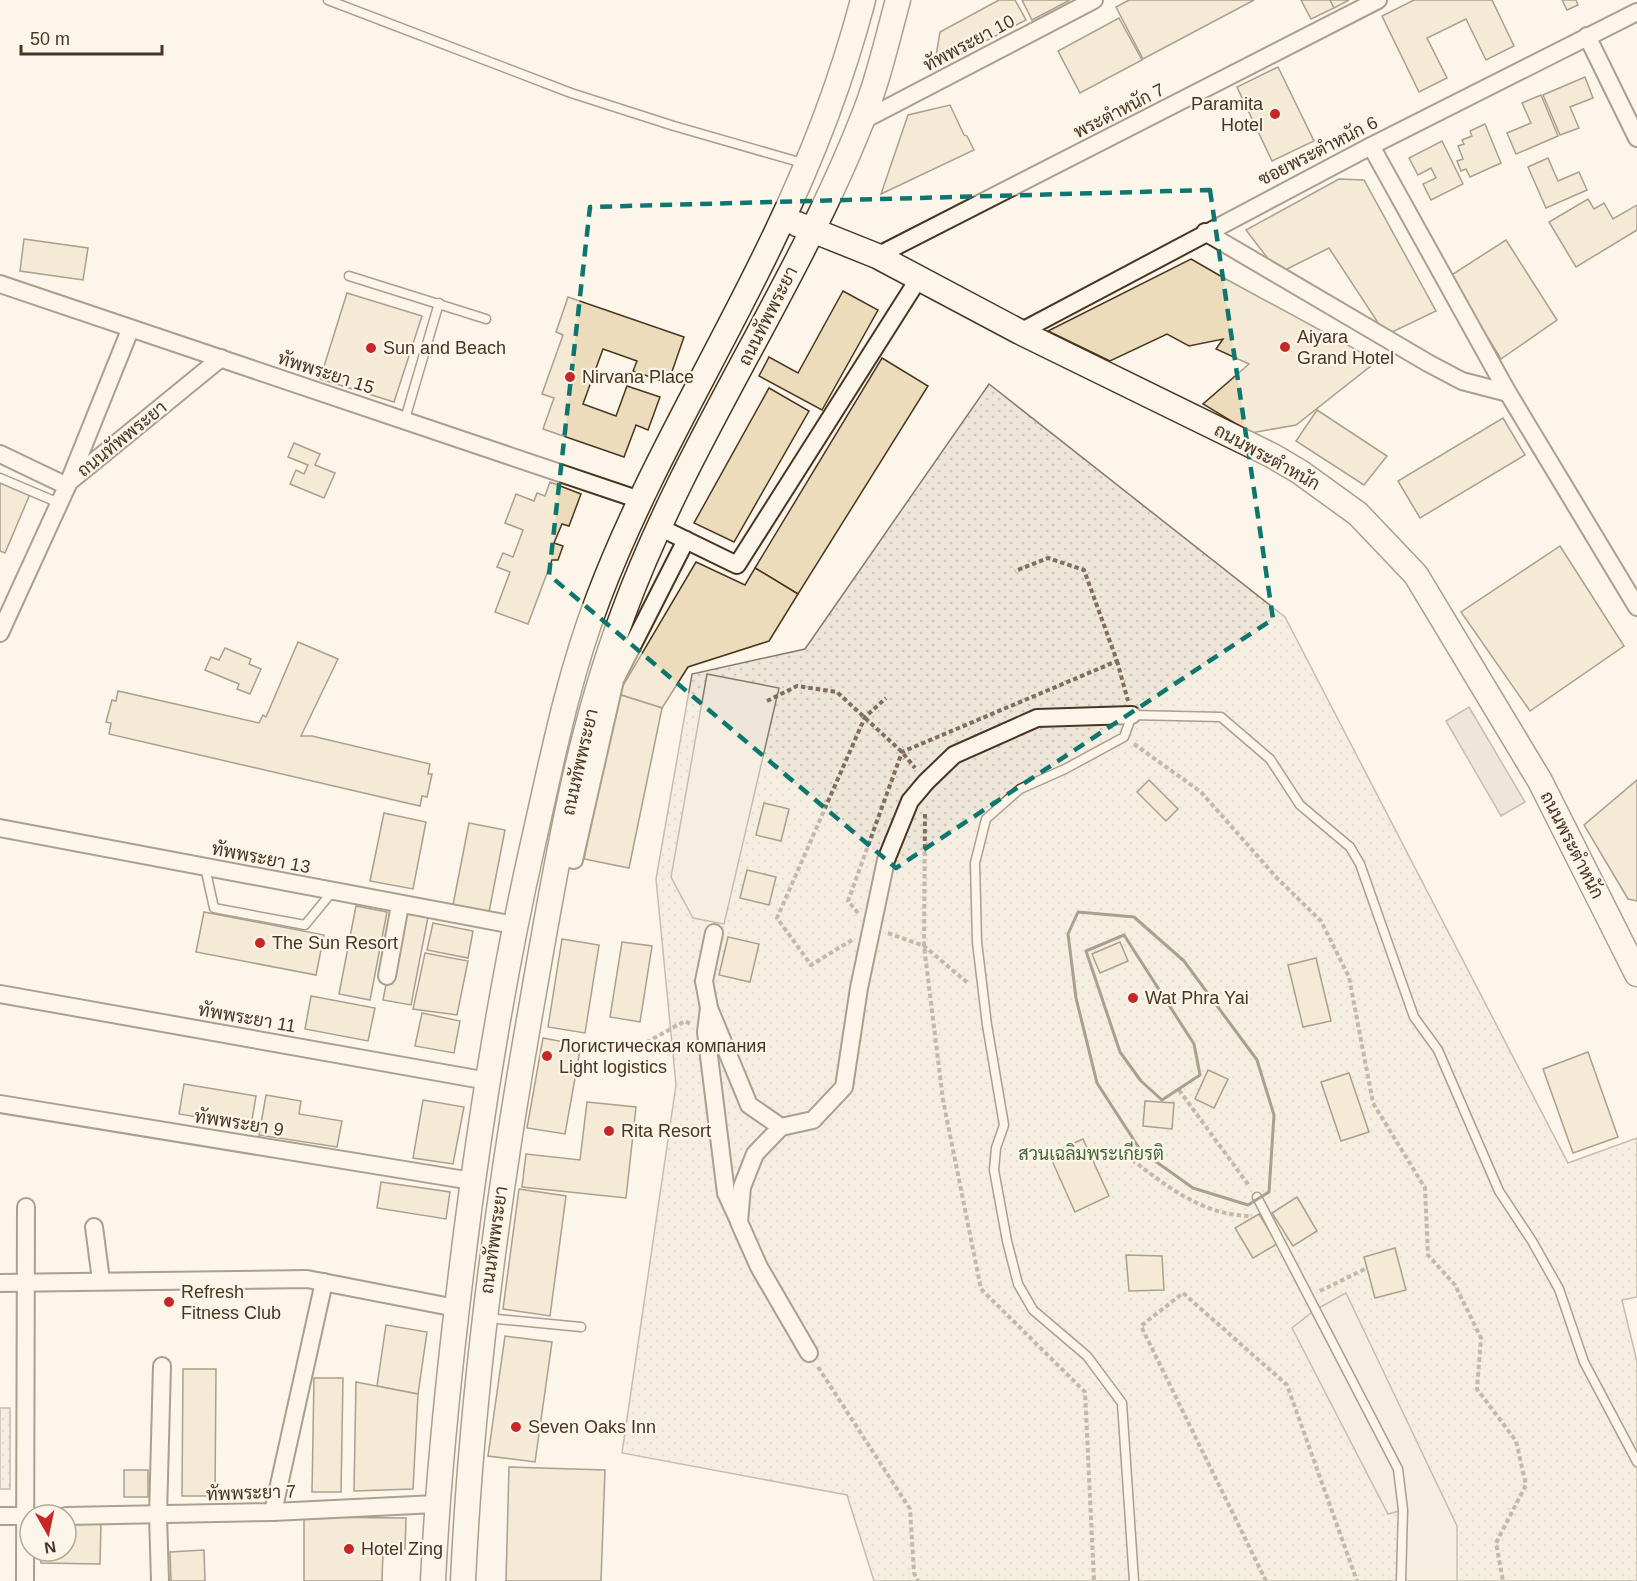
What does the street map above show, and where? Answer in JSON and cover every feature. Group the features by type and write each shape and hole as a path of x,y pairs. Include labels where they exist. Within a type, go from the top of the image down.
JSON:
{"main road":[{"name":"ถนนทัพพระยา","path":"434,1581 436,1504 456,1308 472,1181 514,925 563,710 597,601 640,500 783,218 806,164 845,68 863,0"},
{"name":"ถนนทัพพระยา","path":"463,1581 467,1502 484,1318 517,1084 558,856 589,717 623,613 659,527 812,230 862,121 878,76 898,0"},
{"path":"845,68 863,78 878,76"},
{"name":"ถนนพระตำหนัก","path":"783,218 877,256 1020,332 1273,456 1308,477 1369,523 1416,574 1540,781 1637,974"}],"street":[{"name":"ทัพพระยา 10","path":"862,121 1094,0"},
{"name":"พระตำหนัก 7","path":"877,256 1378,0"},
{"name":"ซอยพระตำหนัก 6","path":"1020,332 1205,232 1637,12"},
{"path":"1587,36 1637,138"},
{"path":"1371,146 1508,393 1637,608"},
{"path":"1205,232 1428,363 1462,381 1508,393"},
{"path":"659,527 737,565 920,278"},
{"name":"ทัพพระยา 15","path":"0,284 130,330 405,419 640,500"},
{"path":"0,454 68,484 130,330"},
{"name":"ถนนทัพพระยา","path":"0,633 68,484 220,358"},
{"path":"558,856 574,860 615,680 686,540"},
{"path":"740,1222 742,1187 755,1154 781,1127 813,1120 844,1087 859,988 886,860 910,801 954,754 1037,718 1132,715"},
{"name":"ทัพพระยา 13","path":"0,828 514,925"},
{"path":"387,976 400,905"},
{"path":"714,933 704,981 709,1008 749,1106 781,1127"},
{"name":"ทัพพระยา 11","path":"0,994 488,1081"},
{"path":"709,1008 706,1032 726,1193 759,1267 809,1353"},
{"name":"ทัพพระยา 9","path":"0,1104 472,1181"},
{"path":"26,1207 28,1503"},
{"path":"94,1227 101,1280"},
{"path":"0,1283 289,1279 324,1282 456,1308"},
{"path":"273,1512 324,1282"},
{"path":"160,1581 158,1515 162,1366"},
{"name":"ทัพพระยา 7","path":"78,1516 273,1512 436,1504"},
{"path":"0,1516 18,1516"},
{"path":"25,1581 26,1563"}],"lane":[{"path":"328,0 571,93 674,126 806,164"},
{"path":"349,276 486,319"},
{"path":"405,419 439,303"},
{"path":"0,478 59,503"},
{"path":"1134,1581 1122,1403 1087,1356 1033,1310 1018,1284 1007,1241 994,1170 996,1148 1004,1125 987,1025 977,942 975,863 986,819 1020,789 1065,769 1124,737 1132,715 1221,717 1269,759 1300,805 1350,847 1360,864 1414,1017 1438,1050 1499,1191 1532,1241 1559,1289 1584,1362 1637,1462"},
{"path":"205,867 214,908 305,925 332,892"},
{"path":"1257,1197 1398,1469 1403,1510 1401,1581"},
{"path":"484,1318 581,1327"}],"path":[{"path":"1015,571 1048,558 1084,570 1117,661 1132,715"},
{"path":"767,701 797,687 837,692 902,752 1117,661"},
{"path":"777,918 865,717 886,698"},
{"path":"1124,737 1201,792 1276,877 1321,921 1349,978 1373,1103 1425,1188 1428,1255 1455,1285 1481,1338 1478,1389 1516,1441 1526,1485 1496,1543 1503,1581"},
{"path":"640,1046 684,1021 706,1032"},
{"path":"1179,1090 1257,1197"},
{"path":"1126,1155 1171,1190 1208,1210 1251,1216 1264,1210"},
{"path":"1309,1297 1367,1268"},
{"path":"1266,1581 1141,1326 1183,1293 1287,1385 1357,1581"},
{"path":"809,1353 910,1509 914,1573 918,1581"}],"highlighted area":[{"path":"1210,190 1273,619 896,868 549,575 590,207"}],"green space":[{"name":"สวนเฉลิมพระเกียรติ","path":"989,384 1285,617 1568,1163 1637,1138 1637,1297 1622,1300 1637,1362 1637,1581 874,1581 847,1495 622,1453 676,1085 656,879 692,674 805,649"},
{"path":"0,1408 10,1408 10,1489 0,1489"}],"shaded area":[{"path":"707,674 779,688 724,924 693,918 671,877"},
{"path":"1469,707 1525,802 1501,816 1446,721"},
{"path":"1346,1293 1457,1526 1457,1581 1401,1581 1403,1510 1388,1514 1292,1328 1315,1310"}],"building":[{"path":"999,0 1015,0 1026,20 934,68 940,32"},
{"path":"1022,0 1070,0 1032,20"},
{"path":"1129,0 1254,0 1143,59 1116,7"},
{"path":"1301,0 1330,0 1334,8 1311,19"},
{"path":"1330,0 1349,0 1334,8"},
{"path":"1414,0 1492,0 1514,46 1486,60 1466,19 1427,38 1447,78 1419,92 1382,16"},
{"path":"1562,0 1576,0 1578,5 1567,10"},
{"path":"1119,18 1142,60 1080,93 1058,51"},
{"name":"Paramita Hotel","path":"1278,67 1314,141 1272,161 1237,87"},
{"path":"1585,77 1593,98 1570,107 1579,128 1560,135 1543,95"},
{"path":"1541,95 1558,136 1516,154 1507,133 1531,123 1522,103"},
{"path":"950,105 974,150 881,194 908,115"},
{"path":"1485,124 1501,163 1470,177 1466,169 1461,171 1457,161 1463,159 1458,146 1464,144 1462,140 1472,136 1470,131"},
{"path":"1442,141 1463,184 1431,200 1423,184 1436,178 1431,168 1418,175 1409,158"},
{"path":"1548,158 1558,181 1579,172 1587,190 1546,208 1528,167"},
{"path":"1339,179 1364,180 1436,311 1386,335 1329,248 1279,273 1246,230"},
{"path":"1588,199 1594,209 1604,203 1613,219 1637,205 1637,230 1576,267 1549,222"},
{"path":"24,239 88,248 83,280 20,271"},
{"path":"1506,240 1557,320 1501,359 1450,276"},
{"name":"Aiyara Grand Hotel","path":"1191,259 1377,361 1296,425 1251,433 1203,404 1249,364 1216,349 1223,339 1189,346 1167,334 1110,361 1048,331"},
{"path":"843,291 878,310 822,410 759,376 769,357 798,373"},
{"name":"Sun and Beach","path":"347,293 422,316 394,402 320,379"},
{"name":"Nirvana Place","path":"568,297 684,337 668,383 633,371 637,361 603,349 583,404 616,416 627,386 660,397 648,430 636,425 624,457 543,429 554,398 542,394 563,335 556,332"},
{"path":"882,358 928,386 798,594 755,568"},
{"path":"769,388 809,411 734,542 694,523"},
{"path":"1317,410 1387,456 1364,485 1296,441"},
{"path":"1503,418 1525,455 1420,518 1398,481"},
{"path":"294,443 320,454 315,465 335,473 324,498 290,484 296,470 304,474 308,465 288,457"},
{"path":"0,481 30,494 5,553 0,551"},
{"path":"550,482 581,494 569,526 562,524 554,543 563,546 558,560 552,560 528,624 495,612 510,572 497,567 503,553 513,557 523,530 505,523 516,494 534,501 537,493 545,496"},
{"path":"1560,546 1624,646 1530,711 1461,612"},
{"path":"696,562 745,585 755,568 798,594 769,641 688,667 662,708 618,694"},
{"path":"298,642 338,659 301,736 312,736 430,764 428,774 432,774 427,797 422,796 420,806 109,734 111,723 106,722 112,700 116,701 118,691 259,723 263,715 266,717"},
{"path":"225,648 251,659 249,664 261,669 250,694 237,689 239,684 205,670 211,657 219,660"},
{"path":"618,694 662,708 629,868 584,859"},
{"path":"1149,780 1178,809 1166,821 1137,792"},
{"path":"1637,780 1637,901 1628,899 1584,825"},
{"path":"764,803 789,809 781,841 756,835"},
{"path":"384,813 426,822 413,889 370,881"},
{"path":"469,823 505,830 489,912 453,905"},
{"path":"747,870 776,877 769,905 740,898"},
{"path":"356,906 387,912 370,1000 339,994"},
{"name":"The Sun Resort","path":"204,912 324,935 316,975 196,952"},
{"path":"400,912 428,917 411,1005 383,1000"},
{"path":"433,923 473,931 468,958 427,950"},
{"path":"728,937 759,944 750,982 719,975"},
{"path":"562,939 599,945 585,1033 548,1027"},
{"path":"622,942 652,946 640,1022 610,1017"},
{"path":"1120,942 1128,961 1100,973 1092,954"},
{"path":"425,953 468,961 457,1015 413,1009"},
{"path":"1316,958 1331,1021 1303,1027 1288,965"},
{"path":"311,996 375,1008 368,1041 305,1029"},
{"path":"422,1013 460,1021 454,1053 415,1046"},
{"path":"543,1038 581,1045 565,1134 527,1128"},
{"path":"1588,1052 1618,1137 1573,1153 1543,1069"},
{"path":"1208,1070 1228,1079 1214,1108 1195,1099"},
{"path":"1349,1073 1369,1132 1341,1141 1321,1082"},
{"path":"184,1084 256,1096 251,1126 179,1114"},
{"path":"266,1095 301,1101 299,1114 342,1121 337,1147 259,1135"},
{"path":"423,1100 464,1107 453,1164 413,1158"},
{"path":"1145,1101 1174,1103 1172,1129 1143,1126"},
{"name":"Rita Resort","path":"587,1102 636,1107 626,1198 522,1187 526,1154 580,1160"},
{"path":"1083,1139 1109,1196 1075,1212 1049,1154"},
{"path":"381,1182 450,1192 446,1219 377,1208"},
{"path":"519,1189 566,1196 550,1316 503,1309"},
{"path":"1297,1197 1317,1231 1293,1246 1272,1213"},
{"path":"1259,1214 1277,1244 1253,1258 1235,1228"},
{"path":"1395,1248 1406,1290 1375,1298 1364,1257"},
{"path":"1126,1255 1162,1256 1164,1290 1129,1291"},
{"path":"386,1325 427,1332 418,1394 377,1386"},
{"name":"Seven Oaks Inn","path":"505,1336 552,1342 535,1462 488,1456"},
{"path":"183,1369 216,1369 215,1496 182,1496"},
{"path":"314,1378 343,1378 341,1492 312,1492"},
{"path":"356,1382 418,1394 413,1489 354,1491"},
{"path":"509,1467 605,1470 601,1581 506,1581"},
{"path":"124,1470 148,1470 148,1497 124,1497"},
{"name":"Hotel Zing","path":"304,1517 406,1518 405,1549 383,1550 382,1581 304,1581"},
{"path":"78,1522 101,1522 100,1564 41,1563 78,1563"},
{"path":"204,1550 205,1581 171,1581 170,1552"}],"wall":[{"path":"1078,912 1134,917 1184,961 1257,1060 1274,1115 1269,1192 1248,1205 1193,1188 1141,1151 1097,1083 1076,998 1068,934 1078,912"},
{"path":"1124,935 1194,1044 1200,1075 1162,1100 1141,1081 1120,1052 1086,951 1124,935"}],"place":[{"name":"Paramita Hotel","path":"1275,114"},
{"name":"Aiyara Grand Hotel","path":"1285,347"},
{"name":"Sun and Beach","path":"371,348"},
{"name":"Nirvana Place","path":"570,377"},
{"name":"The Sun Resort","path":"260,943"},
{"name":"Wat Phra Yai","path":"1133,998"},
{"name":"Логистическая компания Light logistics","path":"547,1056"},
{"name":"Rita Resort","path":"609,1131"},
{"name":"Refresh Fitness Club","path":"169,1302"},
{"name":"Seven Oaks Inn","path":"516,1427"},
{"name":"Hotel Zing","path":"349,1549"}]}
